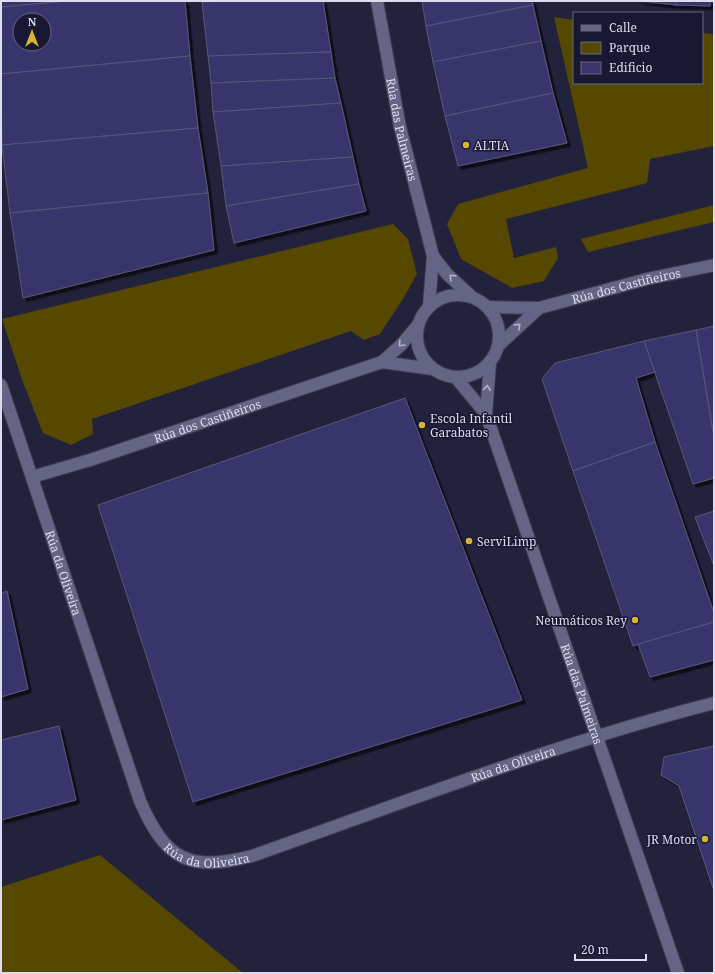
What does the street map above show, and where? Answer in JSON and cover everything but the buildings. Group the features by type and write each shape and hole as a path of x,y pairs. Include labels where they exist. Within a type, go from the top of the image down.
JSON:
{"street":[{"name":"Rúa das Palmeiras","path":"377,1 400,127 433,256 429,306"},
{"name":"Rúa das Palmeiras","path":"433,256 447,274 472,297"},
{"name":"Rúa dos Castiñeiros","path":"488,307 539,308 647,279 714,265"},
{"path":"461,294 472,297 488,307 496,318 500,331 499,345 490,363 474,374 456,378 443,375 432,369 423,359 418,349 416,337 418,325 422,315 429,306 438,299 450,295 461,294"},
{"name":"Rúa dos Castiñeiros","path":"499,345 539,308"},
{"name":"Rúa dos Castiñeiros","path":"32,477 96,458 382,362 401,345 418,325"},
{"name":"Rúa dos Castiñeiros","path":"382,362 432,369"},
{"name":"Rúa das Palmeiras","path":"486,414 490,363"},
{"name":"Rúa das Palmeiras","path":"456,378 486,414 678,973"},
{"name":"Rúa da Oliveira","path":"1,385 140,801 152,828 165,845 182,857 203,863 226,862 252,856 657,717 714,703"}],"green space":[{"path":"554,17 573,20 573,84 703,84 703,33 714,34 714,146 650,159 647,183 506,219 514,258 556,247 558,258 544,281 512,288 461,259 447,224 458,204 588,168"},
{"path":"714,205 714,222 588,252 581,239"},
{"path":"393,224 408,239 417,274 403,299 380,334 364,340 351,331 92,419 93,434 71,445 43,433 23,382 2,319"},
{"path":"100,855 243,973 1,973 1,887"}],"place":[{"name":"ALTIA","path":"466,145"},
{"name":"Escola Infantil Garabatos","path":"422,425"},
{"name":"ServiLimp","path":"469,541"},
{"name":"Neumáticos Rey","path":"635,620"},
{"name":"JR Motor","path":"705,839"}]}
